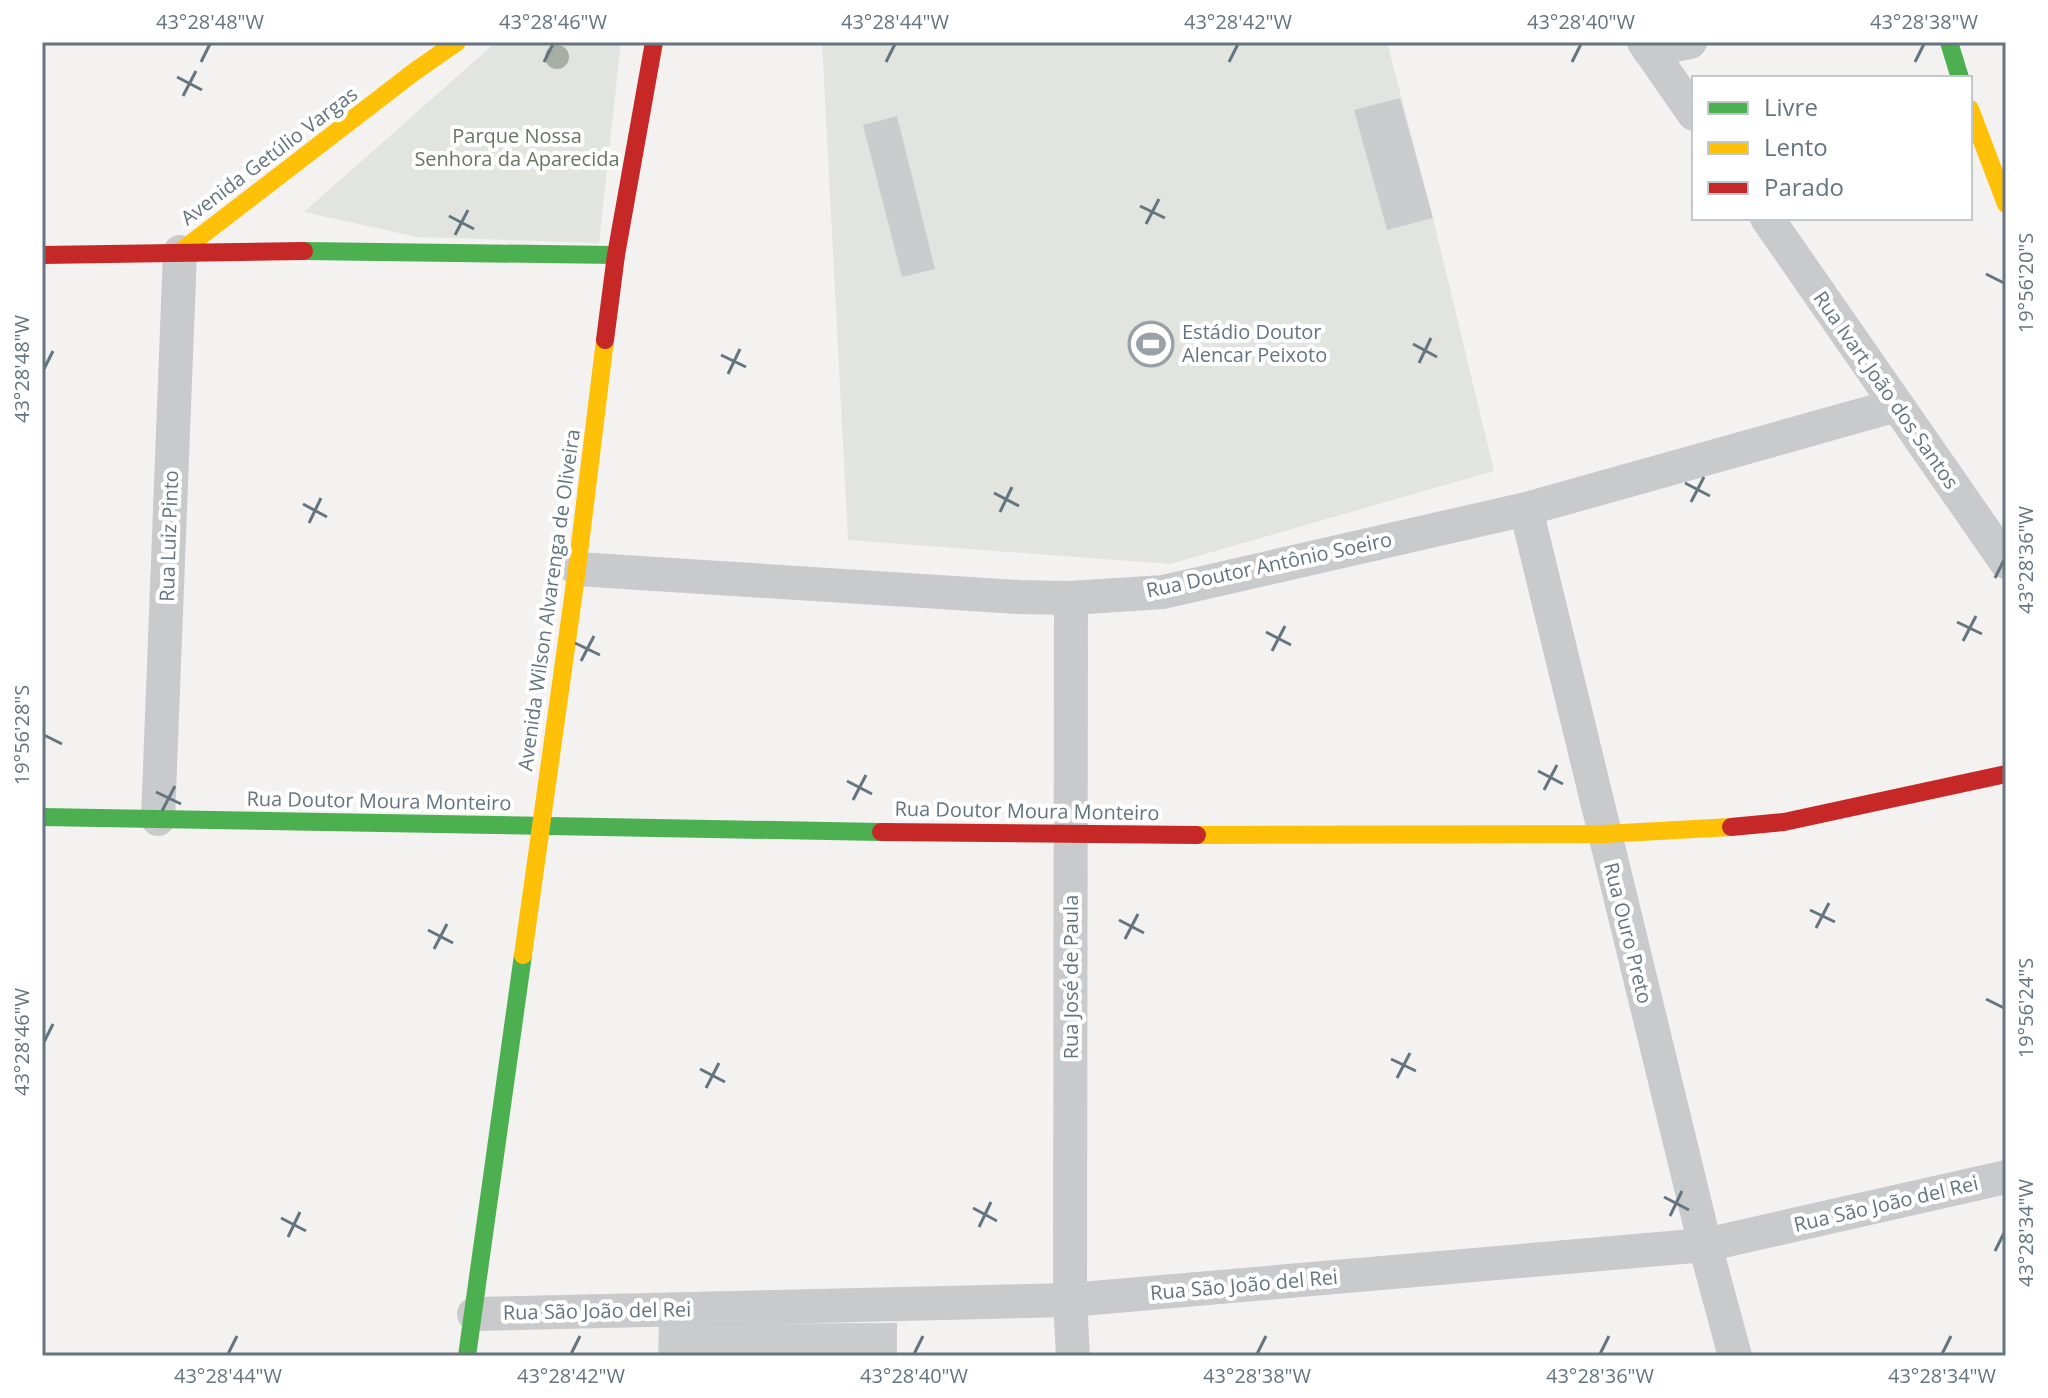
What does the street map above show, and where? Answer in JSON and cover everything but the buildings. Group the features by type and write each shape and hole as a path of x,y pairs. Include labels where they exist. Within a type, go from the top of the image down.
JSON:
{"street":[{"name":"Avenida Getúlio Vargas","path":"42,255 180,252 457,42"},
{"name":"Avenida Wilson Alvarenga de Oliveira","path":"467,1356 577,569 616,255 654,42"},
{"path":"1690,42 1647,46 1692,111"},
{"path":"1949,42 1959,76"},
{"path":"1972,114 2006,204"},
{"name":"Rua Ivart João dos Santos","path":"1768,220 2006,562"},
{"path":"180,252 616,255"},
{"name":"Rua Luiz Pinto","path":"158,819 180,252"},
{"name":"Rua Doutor Antônio Soeiro","path":"577,569 1071,598 1163,592 1526,509 1897,405"},
{"name":"Rua Ouro Preto","path":"1526,509 1705,1245 1735,1356"},
{"name":"Rua José de Paula","path":"1071,598 1070,1300 1073,1356"},
{"name":"Rua Doutor Moura Monteiro","path":"42,817 1072,835 1604,834 1702,830 1784,822 2006,774"},
{"name":"Rua São João del Rei","path":"474,1314 1070,1300 1705,1245 2006,1177"}],"green space":[{"name":"Parque Nossa Senhora da Aparecida","path":"496,42 621,42 599,243 417,237 304,212"},
{"name":"Estádio Doutor Alencar Peixoto","path":"822,42 1387,42 1494,471 1170,564 848,540"}],"traffic: fast":[{"path":"1949,42 1959,76"},
{"path":"304,251 616,255"},
{"path":"42,817 881,832"},
{"path":"467,1356 523,955"}],"traffic: slow":[{"path":"180,252 457,42"},
{"path":"1972,114 2006,204"},
{"path":"523,955 577,569 605,340"},
{"path":"1197,835 1604,834 1731,827"}],"traffic: jam":[{"path":"605,340 616,255 654,42"},
{"path":"42,255 304,251"},
{"path":"1731,827 1784,822 2006,774"},
{"path":"881,832 1197,835"}],"place":[{"name":"Estádio Doutor Alencar Peixoto","path":"1151,344"}]}
